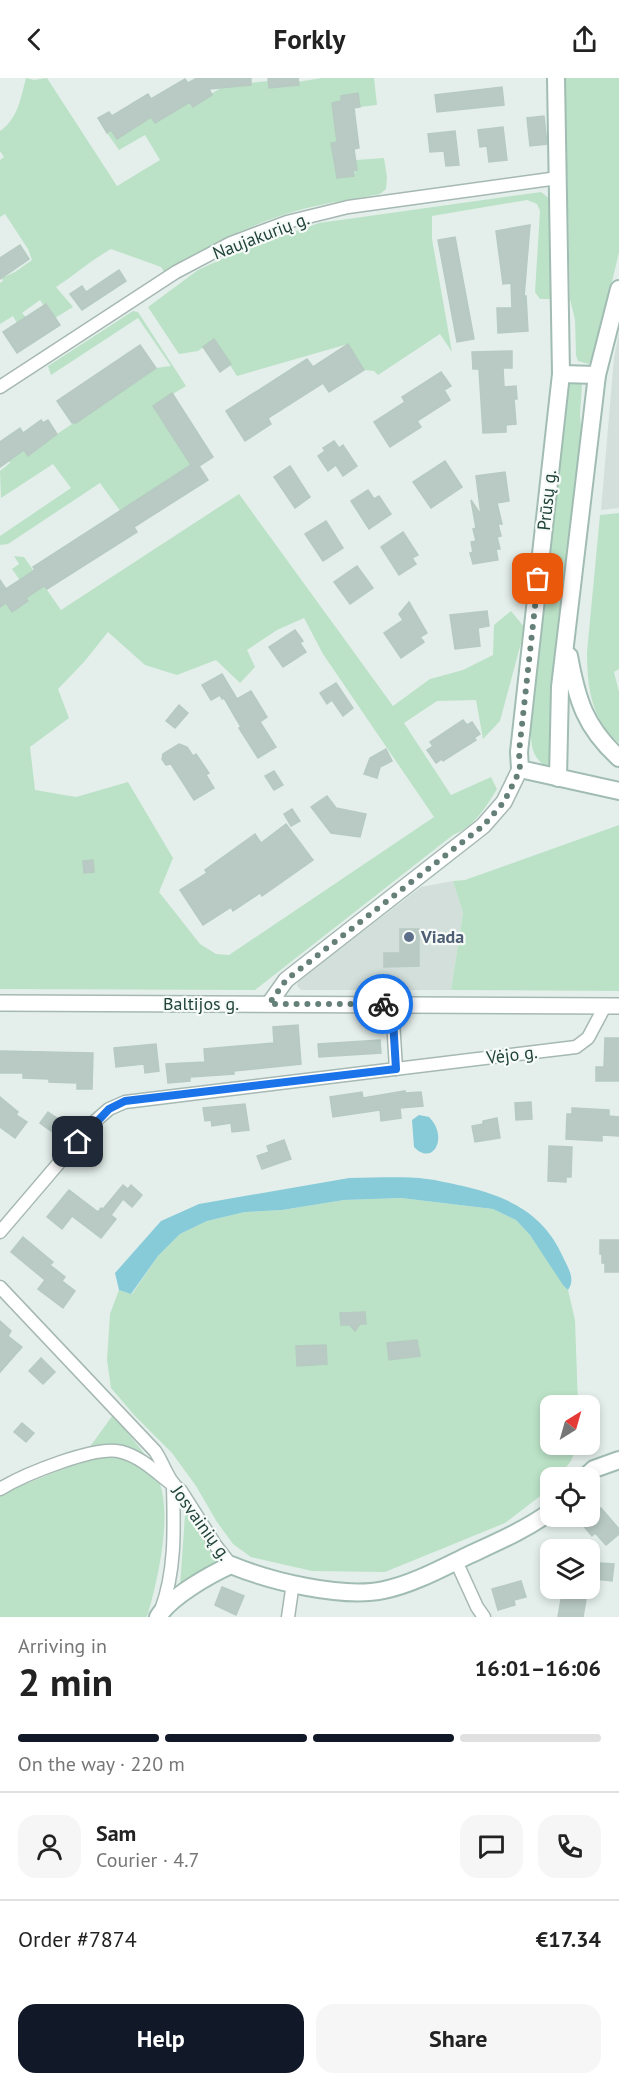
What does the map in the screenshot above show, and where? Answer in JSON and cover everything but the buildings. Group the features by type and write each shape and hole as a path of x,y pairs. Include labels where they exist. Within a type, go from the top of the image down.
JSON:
{"main road":[{"name":"Prūsų g.","path":"520,770 519,752 561,374 556,78"},
{"name":"Prūsų g.","path":"558,778 560,687 597,375 619,289"},
{"path":"561,374 597,375"},
{"name":"Prūsų g.","path":"566,642 581,708 592,729 619,758"},
{"path":"520,770 619,791"},
{"path":"600,1467 619,1460"},
{"name":"Josvainių g.","path":"231,1565 293,1583 335,1591 381,1591 397,1587 456,1562 540,1518"},
{"path":"158,1615 197,1583 231,1565"}],"street":[{"name":"Naujakurių g.","path":"0,387 176,272 231,243 259,232 287,222 348,207 558,178"},
{"name":"Prūsų g.","path":"269,1004 286,980 483,826 504,802 520,770"},
{"name":"Baltijos g.","path":"0,1003 612,1006"},
{"path":"392,1004 396,1069"},
{"name":"Vėjo g.","path":"0,1233 93,1123 109,1109 125,1101 576,1047 588,1038 612,1006"},
{"name":"Josvainių g.","path":"0,1287 155,1451 165,1466 172,1485 181,1491 231,1565"},
{"path":"0,1490 18,1480 95,1451 111,1450 137,1458 172,1485 173,1542 170,1581 158,1615"},
{"path":"456,1562 484,1617"},
{"path":"288,1617 293,1583"}],"shaded area":[{"path":"619,333 619,508 601,510 614,358"},
{"path":"453,881 463,913 451,990 301,990 297,986 307,974 421,887"}],"green space":[{"path":"26,78 34,80 47,78 117,186 160,160 145,135 119,150 107,133 111,130 117,139 151,117 155,123 174,112 188,100 193,106 222,87 268,81 269,88 291,86 291,83 322,78 374,78 377,105 360,107 357,93 341,96 341,101 332,103 339,142 331,143 337,178 354,176 356,160 384,158 386,189 380,194 316,206 269,220 216,243 164,272 161,267 111,249 56,287 73,307 55,318 47,304 44,306 40,300 22,313 26,317 17,323 13,316 0,324 2,278 32,260 28,249 5,214 0,217 0,160 4,157 0,151 0,131 15,114"},
{"path":"565,78 619,78 619,252 594,358 589,364 578,361 576,355 575,320 570,299"},
{"path":"541,192 550,199 551,299 540,299 535,292 540,211 537,204 527,200 432,216 432,239 452,352 440,334 378,375 374,371 364,370 348,344 237,376 214,340 198,351 179,354 148,307 198,270 235,253 319,223"},
{"path":"133,311 138,312 186,386 153,406 191,465 148,518 134,527 100,483 8,544 0,545 0,536 71,488 53,464 1,498 0,471 10,463 9,461 24,450 29,456 57,434 156,368 171,366 138,318 51,375 48,366"},
{"path":"577,380 582,385 580,414 582,442 552,766 546,767 533,751 531,731 568,385 571,381"},
{"path":"239,494 393,706 430,679 463,670 493,655 494,625 511,611 525,628 500,721 483,739 476,700 437,701 404,723 451,795 491,777 497,789 484,809 467,827 453,835 255,990 0,989 0,607 6,603 12,612 27,602 26,598 30,595 12,569 19,564 14,556 24,557 61,610","holes":["304,618 323,654 434,817 229,955 216,954 200,944 159,892 173,858 128,782 76,797 35,790 30,747 69,718 58,689 108,632 145,665 177,675 216,660 240,683 255,667 247,650 277,630"]},
{"path":"619,513 619,669 614,672 619,692 619,743 602,724 593,702 588,678 587,652 600,515"},
{"path":"619,825 619,991 451,990 463,913 453,881 465,880"},
{"path":"401,1198 493,1209 516,1220 530,1235 568,1290 575,1320 578,1395 540,1395 540,1455 573,1455 571,1461 566,1467 540,1467 540,1496 505,1523 385,1572 312,1571 251,1557 233,1544 172,1453 111,1388 107,1360 110,1314 119,1290 132,1294 158,1256 180,1234 207,1221 245,1212 282,1210 344,1200"},
{"path":"113,1415 152,1465 163,1498 162,1551 147,1617 0,1617 0,1494 78,1463"},
{"path":"188,1514 217,1562 180,1586 185,1515"}],"water":[{"path":"419,1115 429,1117 438,1133 436,1147 427,1154 414,1147 412,1120"},
{"path":"349,1178 431,1179 475,1189 506,1200 533,1217 555,1241 570,1274 571,1282 568,1290 530,1235 516,1220 493,1209 401,1198 344,1200 282,1210 245,1212 207,1221 180,1234 158,1256 131,1294 119,1290 115,1273 161,1221 199,1204"}],"way so far":[{"path":"383,1004 269,1004 286,980 483,826 504,802 520,770 519,752 538,579"}],"place":[{"name":"Viada","path":"409,937"}],"route":[{"path":"78,1142 93,1123 109,1109 125,1101 396,1069 392,1004 383,1004"}]}
